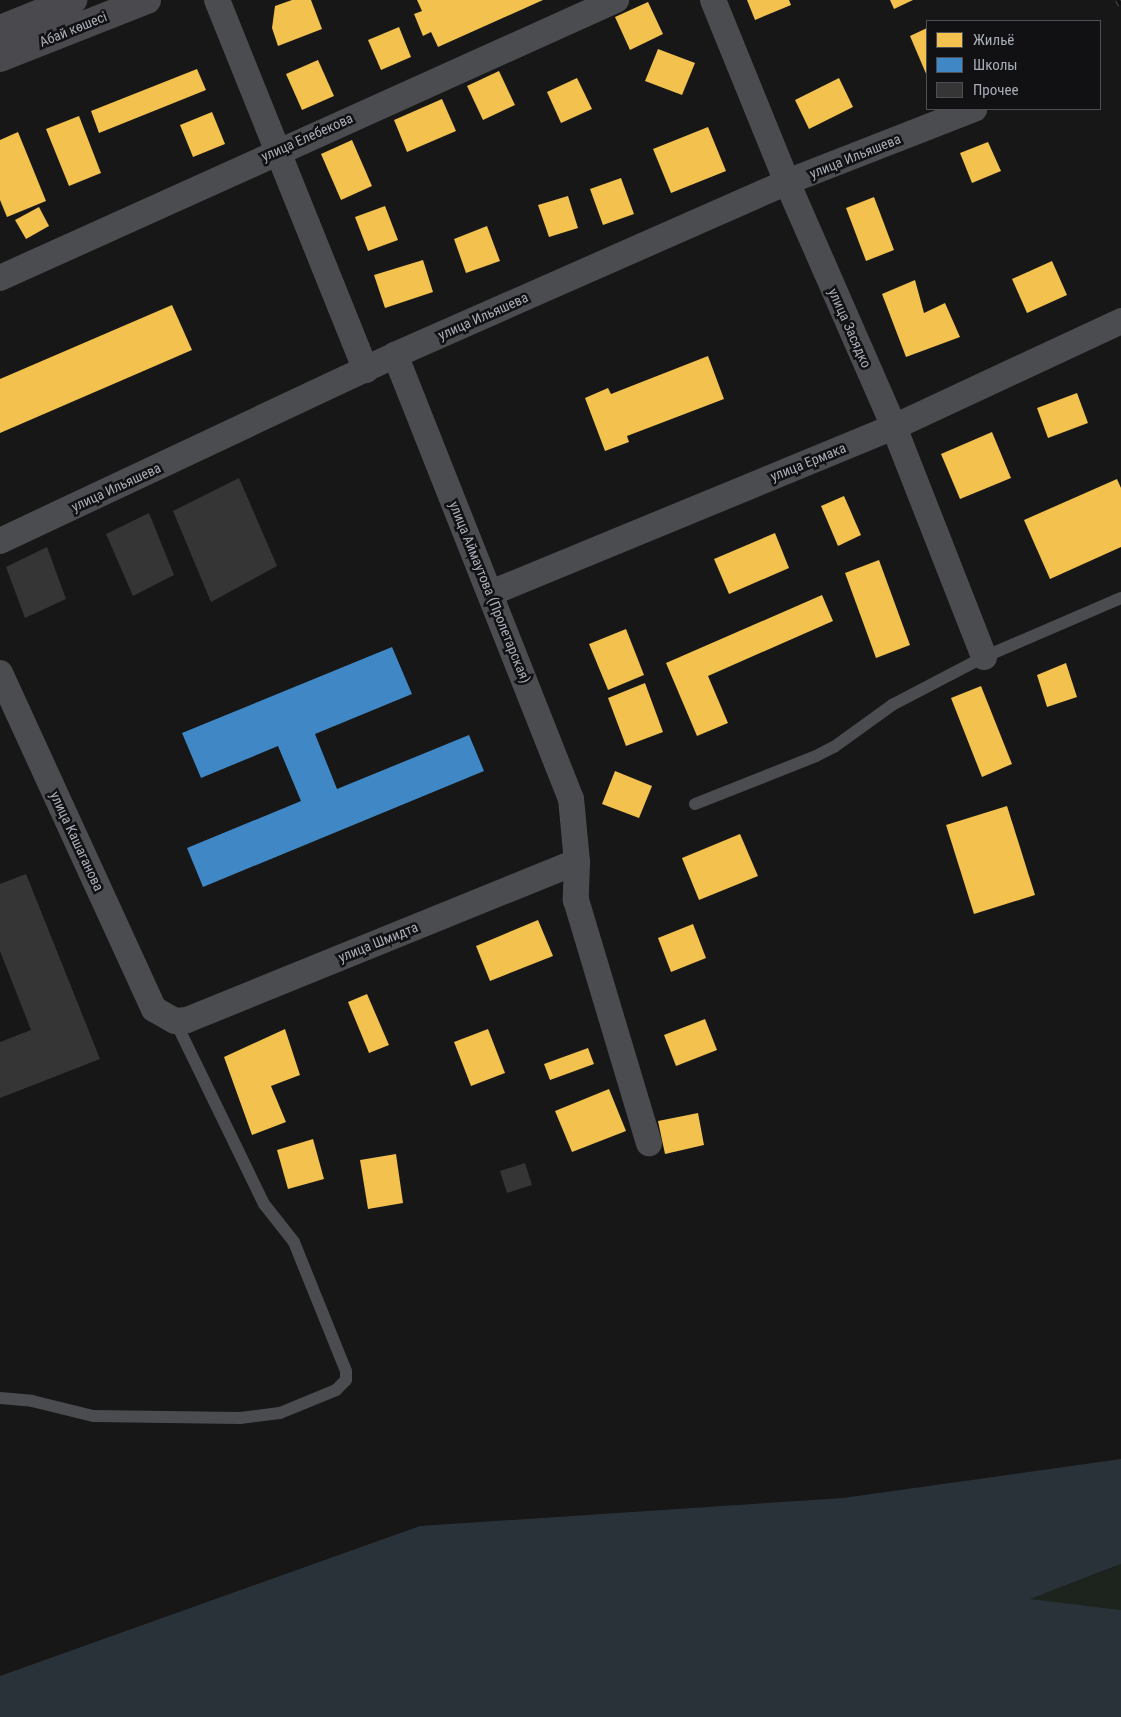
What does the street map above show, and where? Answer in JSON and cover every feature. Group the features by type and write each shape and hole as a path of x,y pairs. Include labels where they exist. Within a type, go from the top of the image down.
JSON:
{"main road":[{"name":"Абай көшесі","path":"0,29 73,0"},
{"name":"Абай көшесі","path":"0,58 147,0"}],"street":[{"path":"217,0 366,370"},
{"name":"улица Елебекова","path":"0,278 279,150 616,0"},
{"name":"улица Засядко","path":"713,0 787,182 894,427 984,657"},
{"name":"улица Ильяшева","path":"0,541 395,355 787,182 971,110"},
{"name":"улица Ермака","path":"491,593 894,427 1121,321"},
{"name":"улица Аймаутова (Пролетарская)","path":"395,355 491,593 571,799 576,862"},
{"name":"улица Кашаганова","path":"0,673 164,1015"},
{"path":"576,862 576,900 649,1144"},
{"name":"улица Шмидта","path":"164,1015 187,1020 576,862"}],"lane":[{"path":"695,804 834,747 892,705 984,657 1121,598"},
{"path":"0,1398 32,1401 93,1416 240,1418 280,1413 336,1390 346,1380 346,1371 294,1242 264,1204 164,1015"}],"shaded area":[{"path":"1121,1459 1121,1564 1030,1599 1121,1610 1121,1717 0,1717 0,1676 420,1526 843,1498"},
{"path":"1121,1564 1121,1610 1029,1599 1110,1569"}],"building: Жильё":[{"path":"292,0 311,0 322,29 278,46 272,28 275,6"},
{"path":"417,0 543,0 438,47 431,32 423,36 414,14 422,11"},
{"path":"747,0 789,0 791,5 755,20"},
{"path":"890,0 913,0 894,9"},
{"path":"648,2 663,34 630,50 615,17"},
{"path":"399,27 411,57 381,70 368,40"},
{"path":"926,28 926,74 910,36"},
{"path":"658,49 695,63 682,95 645,81"},
{"path":"318,60 334,96 302,110 286,74"},
{"path":"197,69 206,90 99,133 91,111"},
{"path":"499,71 515,105 483,120 467,86"},
{"path":"577,78 592,109 561,123 547,92"},
{"path":"839,78 853,107 809,129 795,100"},
{"path":"442,99 456,131 407,152 394,120"},
{"path":"212,112 225,144 193,157 180,125"},
{"path":"79,116 101,173 69,186 46,129"},
{"path":"708,127 726,171 671,193 653,149"},
{"path":"18,132 46,201 7,217 0,200 0,140"},
{"path":"352,140 372,186 341,200 321,154"},
{"path":"988,142 1001,171 972,183 960,153"},
{"path":"621,178 634,214 603,225 590,189"},
{"path":"568,196 578,228 549,237 538,205"},
{"path":"874,197 894,250 866,261 846,208"},
{"path":"385,206 398,240 368,251 355,217"},
{"path":"39,207 49,226 26,239 15,220"},
{"path":"487,226 500,261 466,273 454,239"},
{"path":"423,260 433,292 385,308 374,275"},
{"path":"1052,261 1067,295 1027,313 1012,279"},
{"path":"915,280 924,313 945,303 960,337 906,357 882,294"},
{"path":"172,305 192,350 0,433 0,379"},
{"path":"708,356 724,399 627,436 629,442 605,451 585,398 608,388 611,394"},
{"path":"1077,393 1088,423 1048,438 1037,408"},
{"path":"992,432 1011,478 960,499 941,454"},
{"path":"1117,479 1121,488 1121,547 1050,579 1024,520"},
{"path":"844,496 861,535 838,546 821,506"},
{"path":"775,533 789,568 729,594 714,559"},
{"path":"879,560 910,645 876,658 845,573"},
{"path":"822,595 833,621 708,676 728,723 697,736 666,663"},
{"path":"626,629 644,675 608,690 589,644"},
{"path":"1066,663 1077,697 1047,707 1037,675"},
{"path":"645,683 663,732 626,746 608,698"},
{"path":"981,686 1012,764 982,777 951,698"},
{"path":"615,771 652,786 639,818 602,804"},
{"path":"1007,806 1035,895 974,914 946,825"},
{"path":"740,834 758,876 699,900 682,858"},
{"path":"538,920 553,956 490,981 476,946"},
{"path":"693,924 706,958 671,972 658,938"},
{"path":"367,994 389,1045 369,1053 348,1002"},
{"path":"705,1019 717,1050 676,1066 664,1035"},
{"path":"285,1029 300,1075 271,1086 286,1122 252,1135 224,1057"},
{"path":"488,1029 505,1073 471,1086 454,1042"},
{"path":"588,1048 594,1064 550,1080 544,1064"},
{"path":"609,1089 626,1131 572,1152 555,1111"},
{"path":"698,1113 704,1145 665,1154 658,1121"},
{"path":"313,1139 324,1179 288,1189 277,1150"},
{"path":"396,1154 403,1203 368,1209 360,1160"}],"building: Школы":[{"path":"392,647 412,694 315,734 337,789 469,735 484,771 203,887 187,848 301,801 278,746 201,778 182,733"}],"building: Прочее":[{"path":"239,478 277,566 211,602 173,511"},
{"path":"149,513 174,575 133,596 106,534"},
{"path":"47,547 66,599 25,618 6,567"},
{"path":"26,874 100,1059 0,1098 0,1042 31,1030 0,951 0,884"},
{"path":"525,1163 532,1185 507,1193 500,1171"}],"railway":[{"path":"1118,0 1121,5"}]}
